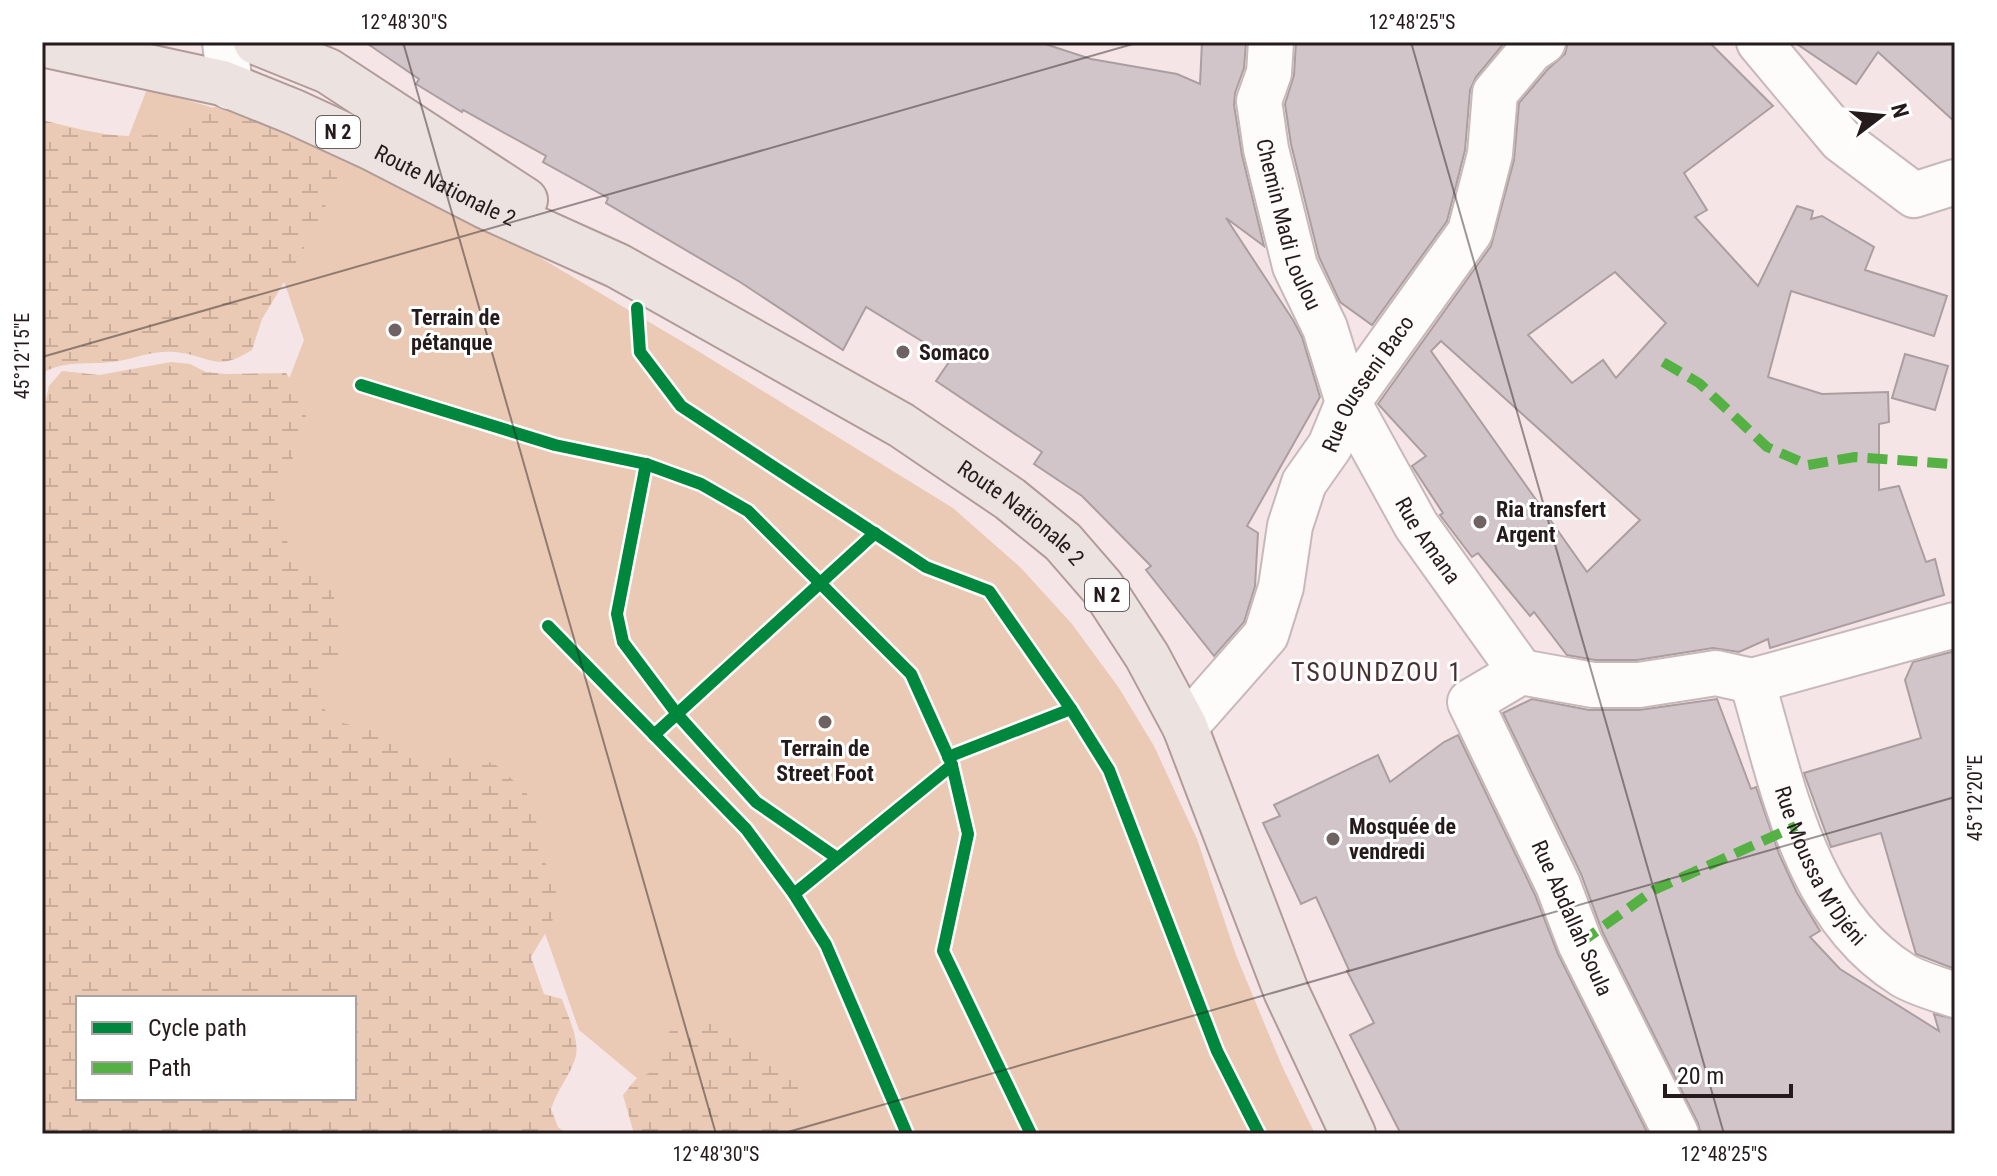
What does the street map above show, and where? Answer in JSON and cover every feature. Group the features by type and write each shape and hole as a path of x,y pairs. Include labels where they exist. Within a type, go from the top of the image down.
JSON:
{"main road":[{"name":"Route Nationale 2","path":"256,42 296,50 387,108 618,266 901,425 1010,499 1052,534 1102,587 1147,656 1185,727 1286,991 1353,1134"},
{"name":"Route Nationale 2","path":"42,44 164,69 247,93 370,147 485,206 618,266"}],"street":[{"path":"225,42 247,93 296,50"},
{"name":"Chemin Madi Loulou","path":"1271,42 1269,73 1259,101 1266,149 1295,266 1325,328 1348,402"},
{"name":"Rue Ousseni Baco","path":"1185,727 1266,635 1281,587 1290,526 1304,483 1330,446 1348,402 1470,232 1490,154 1495,93 1531,50 1543,42"},
{"path":"1759,42 1841,140 1914,195 1955,182"},
{"name":"Rue Amana","path":"1348,402 1416,525 1521,672"},
{"path":"1521,672 1593,685 1639,685 1716,673 1752,681 1955,625"},
{"name":"Rue Abdallah Soula","path":"1521,672 1470,702 1558,885 1580,943 1676,1134"},
{"name":"Rue Moussa M’Djéni","path":"1752,681 1796,826 1814,874 1860,942 1905,977 1955,995"}],"green space":[{"path":"147,89 264,122 429,192 693,348 953,508 1021,568 1072,624 1119,688 1154,746 1197,839 1236,955 1282,1066 1315,1134 704,1134 579,1030 491,780 345,745 274,677 242,502 304,340 272,246 125,146"},
{"path":"220,104 326,148 335,160 339,173 301,254 262,319 252,350 221,362 168,352 119,361 65,365 46,371 42,379 42,120 97,133 139,136 170,129"},
{"path":"171,362 226,374 286,373 297,388 309,426 274,495 277,515 292,554 310,563 333,593 342,634 339,654 314,685 321,705 334,721 372,730 402,753 439,758 457,753 495,764 526,792 535,809 539,848 554,883 558,902 552,922 531,957 544,994 562,999 576,1042 574,1062 551,1109 558,1127 567,1134 42,1134 42,416 49,386 62,371 99,375"},
{"path":"718,1019 736,1029 762,1058 797,1075 802,1105 793,1134 634,1134 623,1095 636,1079 654,1071 663,1054 667,1035 679,1020"}],"building":[{"path":"365,42 1039,42 1091,59 1177,74 1200,84 1202,42 1246,42 1244,68 1234,105 1242,155 1264,246 1226,218 1302,337 1320,397 1247,526 1258,533 1255,586 1244,622 1214,656 1146,570 1151,566 1082,496 1034,464 1042,452 936,381 951,359 866,307 843,350 740,282 606,203 608,198 543,162 546,156 416,84 419,79"},
{"path":"1296,42 1505,42 1476,77 1470,90 1465,150 1447,221 1372,325 1340,302 1319,257 1291,144 1285,104 1294,75"},
{"path":"1568,42 1709,42 1773,106 1684,173 1707,210 1695,217 1758,286 1797,206 1813,211 1811,219 1822,216 1874,247 1865,270 1947,296 1934,336 1791,291 1768,377 1822,394 1888,392 1889,422 1879,424 1879,490 1899,486 1926,562 1935,559 1944,595 1770,648 1768,639 1739,652 1713,648 1637,660 1595,660 1567,655 1534,612 1530,616 1478,553 1472,557 1440,515 1443,513 1412,466 1426,456 1378,404 1491,246 1514,160 1519,103 1565,54","holes":["1615,272 1666,323 1616,378 1603,360 1572,383 1528,335","1441,341 1640,520 1587,572 1431,351"]},
{"path":"1794,42 1955,42 1955,122 1878,52 1856,84"},
{"path":"1905,354 1948,366 1935,410 1892,398"},
{"path":"1955,651 1955,969 1916,954 1881,833 1831,847 1804,773 1921,738 1905,680 1913,662"},
{"path":"1532,699 1589,710 1639,710 1717,699 1751,789 1756,787 1779,854 1797,893 1820,931 1810,937 1840,969 1939,1031 1934,1014 1955,1019 1955,1134 1701,1134 1603,933 1581,874 1503,713"},
{"path":"1458,735 1535,895 1558,954 1648,1134 1401,1134 1350,1035 1374,1023 1347,971 1316,897 1301,904 1263,823 1280,816 1274,805 1378,755 1390,782"}],"marked path":[{"path":"1663,362 1699,383 1767,447 1808,465 1855,457 1951,464"},
{"path":"1580,943 1654,890 1796,826"}],"cycle path":[{"path":"637,308 640,352 681,406 926,567 989,591 1071,709 1109,770 1217,1051 1259,1134"},
{"path":"361,385 555,445 646,464 701,484 748,511 911,674 952,765 968,834 943,951 1031,1134"},
{"path":"646,464 617,614 623,642 677,714 756,802 837,858"},
{"path":"654,735 875,533"},
{"path":"548,626 746,829 794,894 826,945 907,1134"},
{"path":"948,757 1071,709"},
{"path":"794,894 952,765"}],"place":[{"name":"Terrain de pétanque","path":"395,330"},
{"name":"Somaco","path":"903,352"},
{"name":"Ria transfert Argent","path":"1480,522"},
{"name":"Terrain de Street Foot","path":"825,722"},
{"name":"Mosquée de vendredi","path":"1333,839"}],"district":[{"name":"TSOUNDZOU 1","path":"1377,672"}]}
